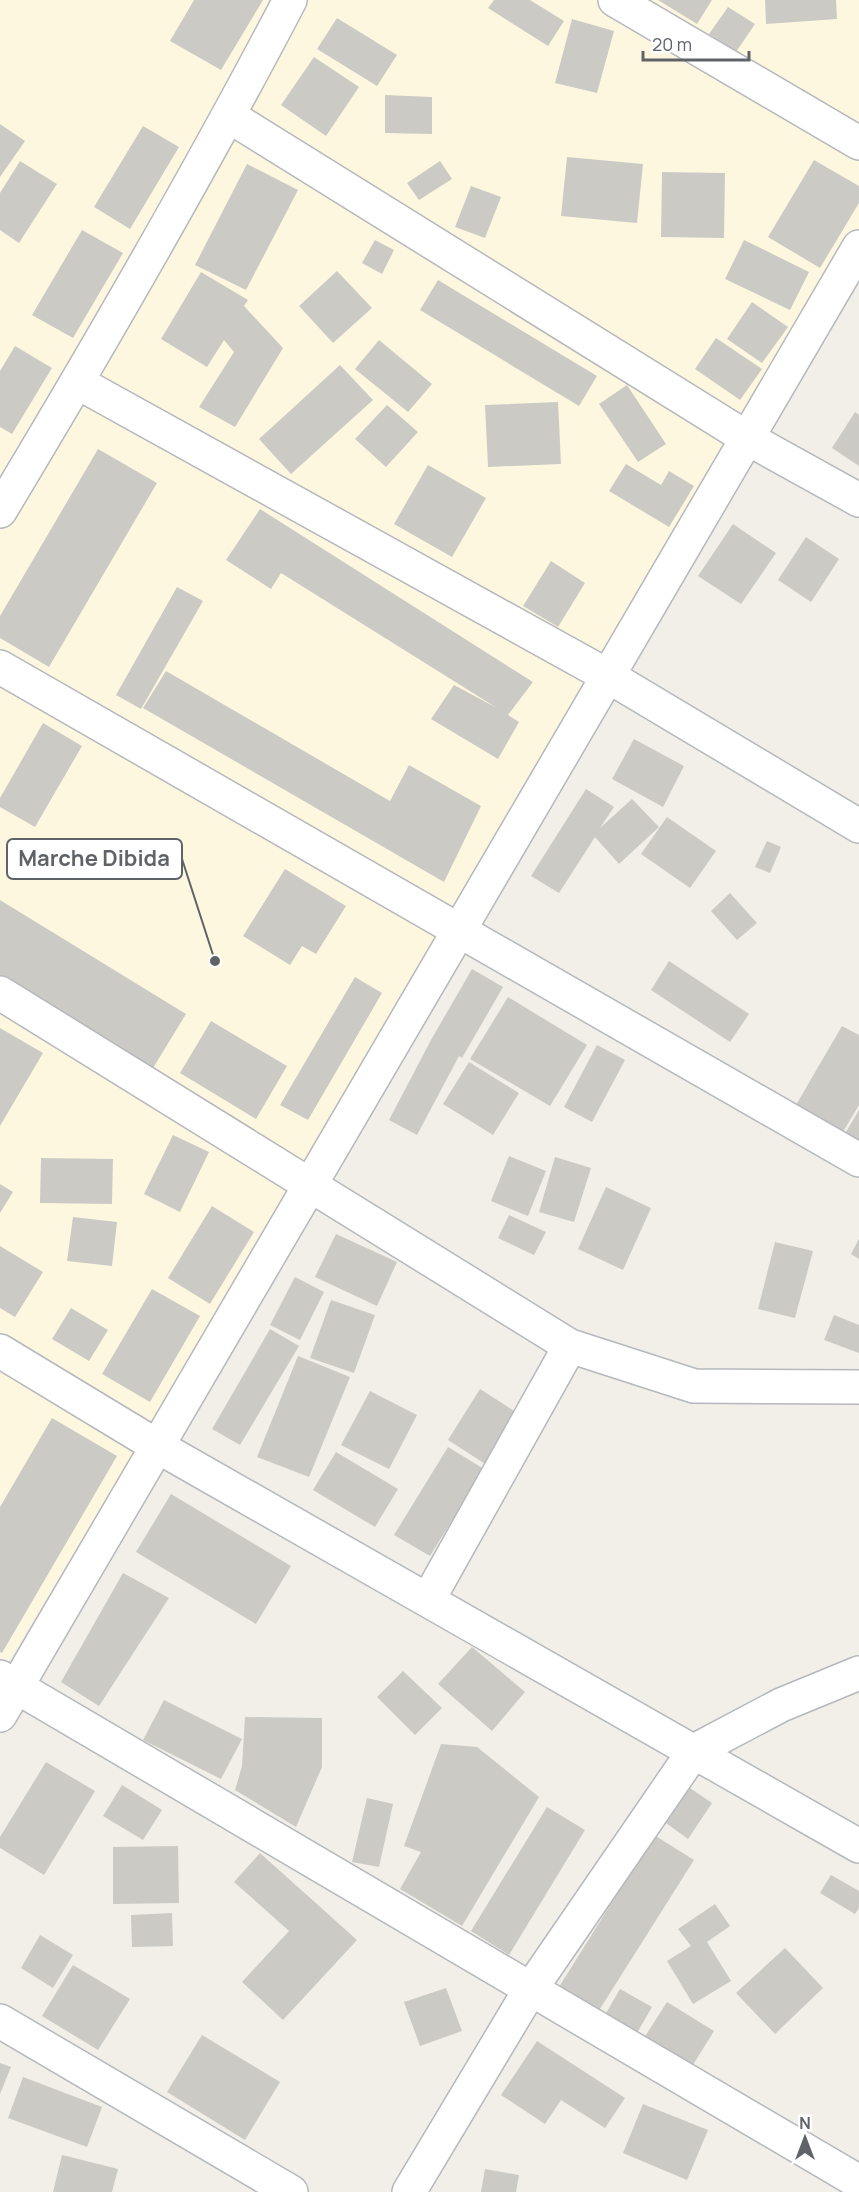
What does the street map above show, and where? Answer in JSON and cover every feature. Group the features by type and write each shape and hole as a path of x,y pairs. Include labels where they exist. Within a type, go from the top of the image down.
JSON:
{"street":[{"path":"0,511 77,382 229,116 290,0"},
{"path":"615,0 859,143"},
{"path":"229,116 747,438 859,500"},
{"path":"0,1715 9,1681 157,1446 859,247"},
{"path":"77,382 608,676 859,826"},
{"path":"0,667 859,1160"},
{"path":"0,993 570,1346 694,1386 859,1388"},
{"path":"428,1600 570,1346"},
{"path":"0,1351 157,1446 859,1846"},
{"path":"409,2192 530,1990 694,1751 781,1706 859,1673"},
{"path":"9,1681 859,2182"},
{"path":"0,2021 291,2192"}],"shaded area":[{"path":"0,0 859,0 859,246 0,1676"}],"building":[{"path":"194,0 263,0 221,70 170,41"},
{"path":"494,0 530,0 564,21 548,46 488,8"},
{"path":"658,0 712,0 697,24"},
{"path":"765,0 836,0 837,19 766,24"},
{"path":"728,7 755,24 736,52 709,34"},
{"path":"337,18 397,55 377,86 317,49"},
{"path":"572,19 614,31 597,93 555,83"},
{"path":"314,57 359,87 326,136 281,105"},
{"path":"385,95 432,97 432,134 385,133"},
{"path":"0,124 25,141 0,177"},
{"path":"143,126 179,147 130,229 94,207"},
{"path":"567,157 643,164 637,223 561,216"},
{"path":"814,160 859,186 859,203 820,268 768,237"},
{"path":"20,161 57,184 19,243 0,230 0,193"},
{"path":"440,161 452,179 419,200 407,183"},
{"path":"247,164 298,190 246,290 195,265"},
{"path":"662,172 725,173 724,238 661,237"},
{"path":"471,186 501,197 485,238 455,227"},
{"path":"82,230 123,253 73,338 32,315"},
{"path":"375,240 394,250 382,274 362,263"},
{"path":"744,240 809,272 790,310 725,279"},
{"path":"337,271 372,308 333,343 299,306"},
{"path":"201,272 248,300 244,306 283,348 235,427 199,407 234,352 224,340 207,367 161,339"},
{"path":"438,280 597,376 579,406 420,310"},
{"path":"752,302 788,327 762,363 727,339"},
{"path":"716,338 762,369 740,400 695,369"},
{"path":"379,340 432,384 408,412 355,369"},
{"path":"15,346 52,368 12,434 0,427 0,371"},
{"path":"340,365 373,400 291,474 259,439"},
{"path":"627,385 666,444 638,462 599,404"},
{"path":"558,402 561,464 488,467 485,405"},
{"path":"387,405 418,432 386,467 355,439"},
{"path":"855,412 859,415 859,466 832,448"},
{"path":"98,449 157,483 49,667 0,638 0,616"},
{"path":"626,464 661,485 669,471 694,486 669,527 609,491"},
{"path":"428,465 486,498 452,557 394,524"},
{"path":"260,509 533,682 508,715 519,722 498,759 431,719 454,685 497,708 281,573 271,589 226,560"},
{"path":"733,524 776,553 741,604 698,576"},
{"path":"806,537 839,559 811,602 778,580"},
{"path":"551,561 585,583 558,627 523,606"},
{"path":"177,587 203,601 141,709 116,695"},
{"path":"166,671 390,801 409,765 481,806 444,882 143,708"},
{"path":"43,723 82,746 35,827 0,807 0,798"},
{"path":"634,739 684,766 663,807 612,779"},
{"path":"586,789 614,807 600,828 632,799 659,827 619,864 595,837 559,893 531,876"},
{"path":"667,817 716,851 690,888 641,854"},
{"path":"767,841 781,847 770,873 755,867"},
{"path":"285,869 346,906 316,954 302,946 290,965 243,936"},
{"path":"730,893 757,923 737,940 711,911"},
{"path":"0,900 186,1014 150,1073 0,981"},
{"path":"669,961 749,1014 730,1042 651,990"},
{"path":"472,969 503,987 462,1058 459,1056 417,1135 389,1120"},
{"path":"355,977 382,993 308,1120 280,1105"},
{"path":"508,997 587,1045 550,1106 470,1059"},
{"path":"211,1021 287,1066 256,1119 180,1073"},
{"path":"842,1026 859,1035 859,1105 843,1132 796,1105"},
{"path":"0,1028 43,1053 0,1126"},
{"path":"597,1045 625,1060 592,1122 564,1107"},
{"path":"469,1062 519,1093 493,1135 443,1104"},
{"path":"859,1110 859,1153 840,1142"},
{"path":"173,1135 209,1152 180,1212 144,1194"},
{"path":"509,1156 546,1171 528,1216 491,1201"},
{"path":"555,1157 591,1168 574,1222 539,1212"},
{"path":"41,1158 113,1159 112,1204 40,1203"},
{"path":"0,1184 13,1192 0,1213"},
{"path":"606,1187 651,1208 623,1270 578,1249"},
{"path":"212,1206 254,1232 210,1304 168,1278"},
{"path":"509,1215 546,1232 534,1255 498,1238"},
{"path":"73,1217 117,1222 112,1266 67,1261"},
{"path":"336,1234 397,1262 377,1306 315,1277"},
{"path":"859,1239 859,1259 851,1254"},
{"path":"775,1242 813,1251 795,1318 758,1309"},
{"path":"0,1246 43,1272 15,1317 0,1308"},
{"path":"295,1277 324,1292 300,1340 270,1325"},
{"path":"152,1289 200,1316 150,1402 102,1374"},
{"path":"331,1300 375,1315 354,1373 310,1358"},
{"path":"71,1308 108,1330 89,1361 52,1339"},
{"path":"834,1315 859,1325 859,1353 824,1340"},
{"path":"270,1329 299,1346 240,1445 212,1429"},
{"path":"298,1356 350,1377 309,1477 257,1457"},
{"path":"480,1389 522,1416 490,1467 448,1440"},
{"path":"370,1391 417,1415 389,1469 341,1445"},
{"path":"52,1418 117,1456 2,1653 0,1652 0,1507"},
{"path":"448,1447 484,1469 430,1556 394,1535"},
{"path":"336,1452 398,1489 375,1527 313,1490"},
{"path":"171,1494 291,1566 256,1624 136,1552"},
{"path":"123,1573 169,1598 99,1706 61,1682"},
{"path":"472,1647 525,1692 492,1731 438,1684"},
{"path":"403,1671 442,1708 415,1735 377,1697"},
{"path":"164,1700 242,1739 221,1779 143,1740"},
{"path":"245,1717 322,1718 322,1767 296,1827 235,1790 242,1766"},
{"path":"441,1744 477,1747 539,1797 462,1926 400,1889 421,1852 404,1846"},
{"path":"46,1762 95,1791 44,1875 0,1848 0,1837"},
{"path":"122,1785 162,1810 143,1840 103,1816"},
{"path":"690,1788 712,1803 688,1839 666,1823"},
{"path":"367,1798 393,1804 379,1867 352,1862"},
{"path":"547,1807 585,1830 509,1955 471,1931"},
{"path":"654,1835 694,1860 598,2012 559,1987"},
{"path":"178,1846 179,1903 113,1904 113,1847"},
{"path":"260,1853 357,1940 283,2020 242,1982 289,1931 234,1882"},
{"path":"831,1875 859,1891 859,1908 855,1914 820,1893"},
{"path":"715,1904 730,1926 707,1942 731,1981 693,2004 667,1961 691,1946 678,1929"},
{"path":"172,1913 173,1946 132,1947 131,1915"},
{"path":"40,1935 73,1955 53,1988 21,1968"},
{"path":"785,1948 823,1988 775,2034 736,1993"},
{"path":"73,1965 130,1999 98,2050 42,2016"},
{"path":"446,1988 462,2031 420,2046 404,2002"},
{"path":"620,1989 652,2007 637,2033 605,2015"},
{"path":"667,2002 714,2031 691,2068 644,2038"},
{"path":"202,2035 280,2082 245,2140 167,2092"},
{"path":"537,2041 625,2098 605,2128 561,2100 545,2124 501,2095"},
{"path":"0,2063 11,2067 0,2094"},
{"path":"23,2077 102,2107 87,2147 8,2118"},
{"path":"643,2104 708,2130 687,2180 623,2153"},
{"path":"62,2155 118,2169 112,2192 53,2192"},
{"path":"485,2169 519,2175 516,2192 481,2192"}],"place":[{"name":"Marche Dibida","path":"215,961"}]}
